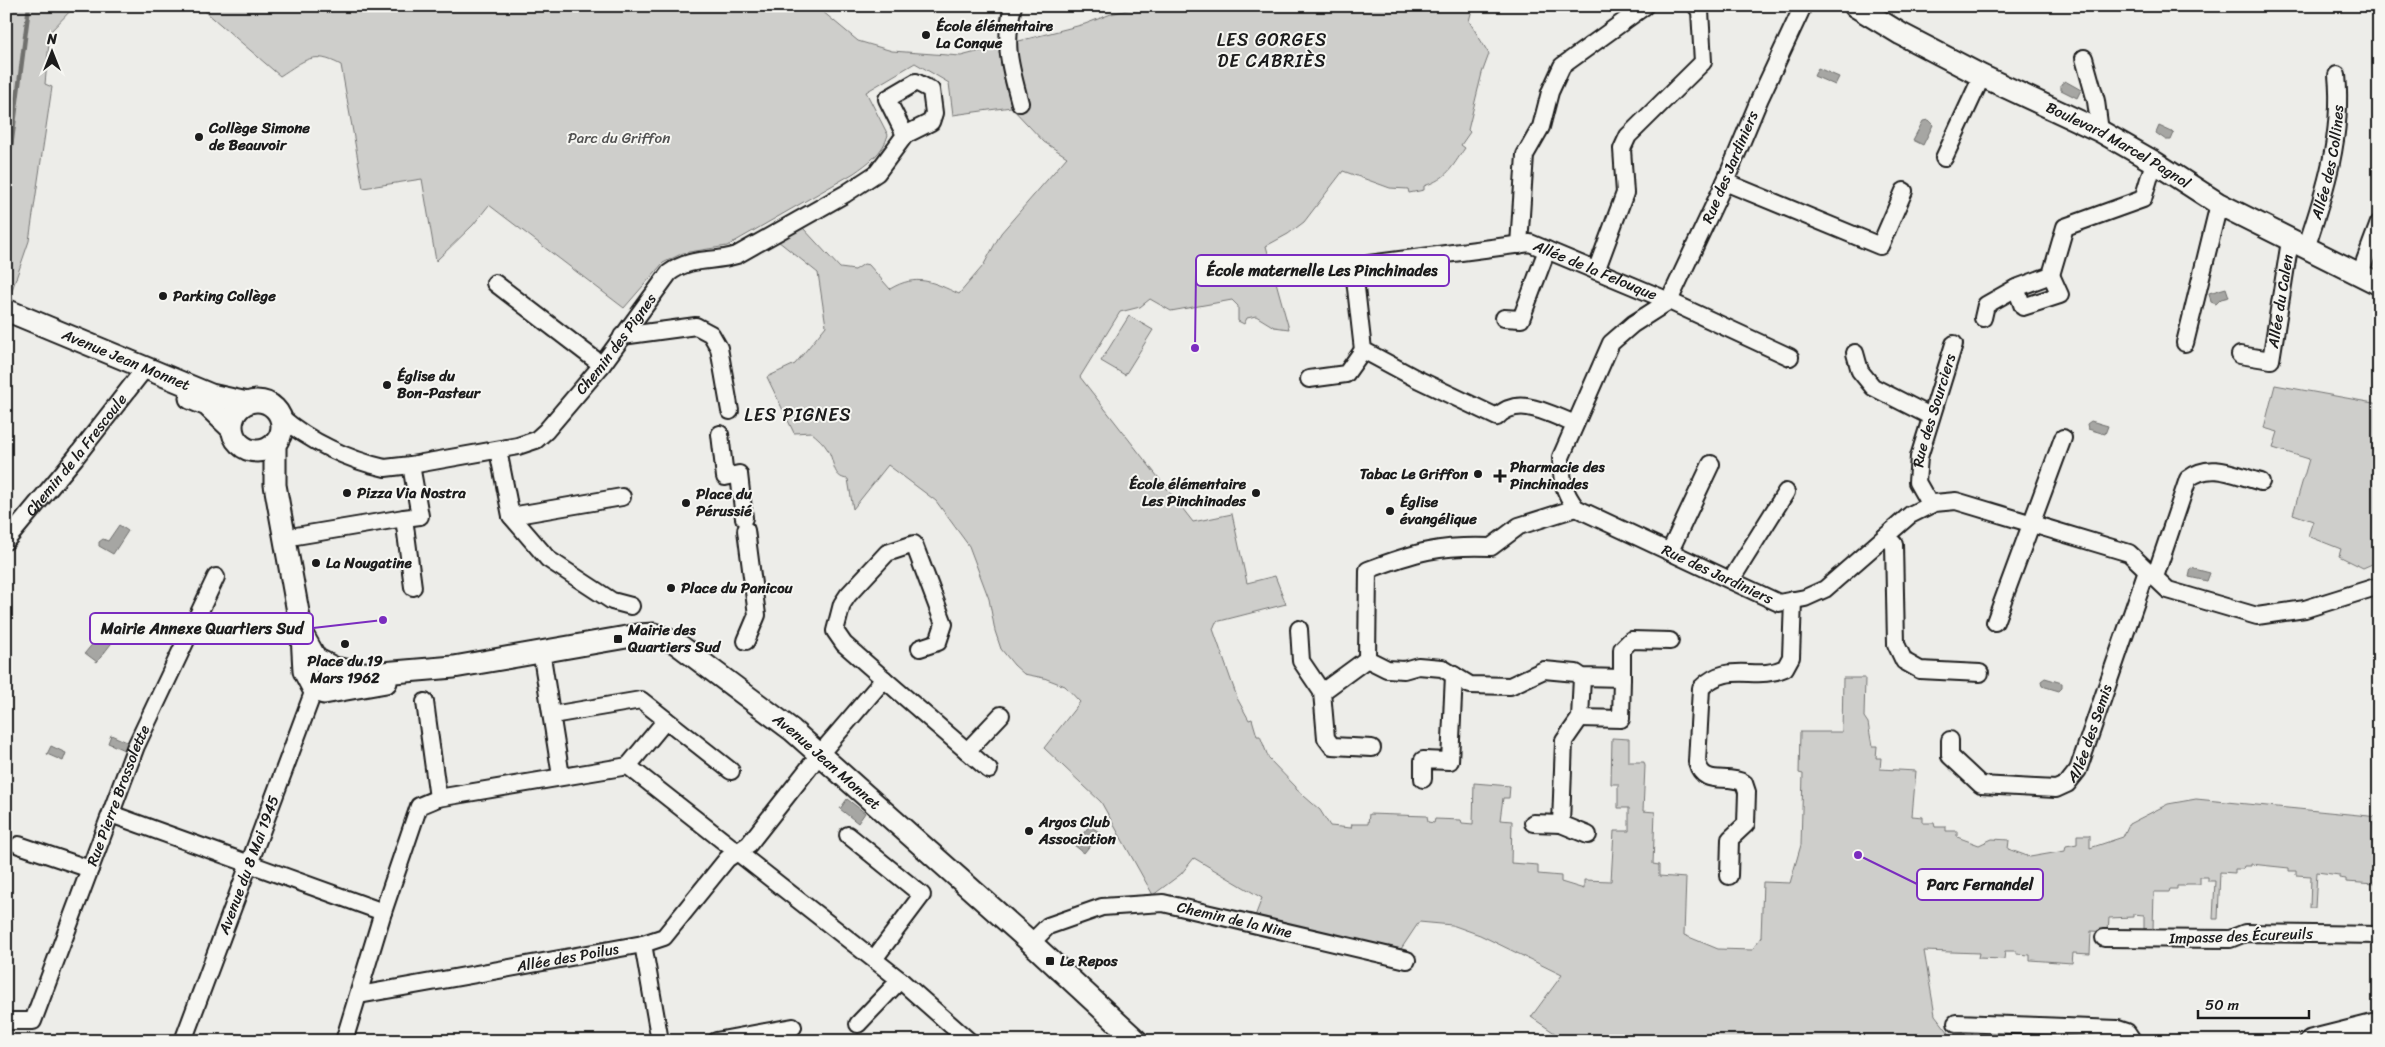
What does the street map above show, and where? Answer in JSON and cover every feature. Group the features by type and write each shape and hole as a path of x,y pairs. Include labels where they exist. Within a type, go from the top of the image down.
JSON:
{"street":[{"path":"1013,6 1006,31 1010,62 1020,103"},
{"path":"1519,245 1525,155 1541,127 1550,92 1562,66 1645,6"},
{"path":"1596,271 1625,193 1622,149 1628,136 1703,62 1700,11 1696,6"},
{"name":"Rue des Jardiniers","path":"1803,6 1760,98 1725,182 1669,301 1633,324 1611,343 1561,457 1562,478 1566,495 1576,508 1778,603 1805,598 1826,589 1910,515 1930,505 1956,501 2129,553 2168,590 2257,616 2305,610 2379,586"},
{"name":"Boulevard Marcel Pagnol","path":"1855,6 1901,34 1982,76 2100,131 2154,162 2219,204 2379,284"},
{"path":"2084,58 2096,101 2100,131"},
{"name":"Allée des Collines","path":"2298,245 2319,207 2333,149 2339,114 2337,75"},
{"path":"1944,158 1982,76"},
{"name":"Chemin des Pignes","path":"281,417 300,434 368,464 385,468 498,450 536,440 546,431 602,365 669,273 679,265 691,261 738,255 845,194 877,173 905,135"},
{"path":"1983,318 1986,305 2016,288 2052,275 2064,227 2143,199 2154,162"},
{"path":"1725,182 1880,246 1904,191"},
{"path":"2185,342 2219,204"},
{"path":"2360,274 2379,223"},
{"name":"Allée de la Felouque","path":"1363,350 1355,279 1370,264 1530,243 1669,301 1790,357"},
{"name":"Allée du Calen","path":"2240,355 2271,360 2298,245"},
{"path":"1504,318 1521,319 1547,250"},
{"path":"495,283 602,365"},
{"name":"Avenue Jean Monnet","path":"6,310 142,371 207,404 231,428"},
{"name":"Avenue Jean Monnet","path":"6,323 211,395 247,402"},
{"path":"622,336 696,326 711,334 719,348 730,411"},
{"name":"Rue des Sourciers","path":"1930,505 1917,482 1919,457 1930,416 1954,344"},
{"path":"1309,379 1346,374 1363,350 1415,378 1497,417 1504,409 1526,405 1576,424"},
{"path":"1856,353 1860,370 1873,387 1930,416"},
{"name":"Chemin de la Frescoule","path":"6,541 142,371"},
{"path":"275,486 253,452 238,444 231,428 235,413 247,402 263,401 270,404 281,417 282,425 277,442 275,486 302,634 304,672 314,690"},
{"path":"253,452 269,449 277,442 300,434"},
{"path":"720,434 725,477 739,474 757,615 746,641"},
{"path":"1995,622 2063,438"},
{"path":"498,450 511,516 548,558 612,601 631,606"},
{"path":"1670,551 1711,464"},
{"path":"284,538 420,516 411,465"},
{"name":"Allée des Semis","path":"1950,740 1950,756 1981,785 2056,789 2067,784 2078,770 2188,479 2198,472 2212,469 2261,482"},
{"path":"1731,580 1786,492"},
{"path":"1538,519 1566,495"},
{"path":"511,516 622,497"},
{"path":"1367,659 1368,570 1415,552 1459,546 1491,548 1519,526 1576,508"},
{"path":"404,518 413,587"},
{"path":"1885,537 1894,544 1896,644 1904,661 1920,670 1980,673"},
{"path":"920,648 938,642 944,624 914,544 887,553 848,595 837,618 835,631 844,644 989,770"},
{"name":"Rue Pierre Brossolette","path":"6,1021 33,1021 136,746 216,577"},
{"path":"1729,876 1730,838 1746,824 1748,792 1744,783 1738,779 1709,778 1699,770 1697,762 1701,688 1711,678 1721,674 1776,672 1785,668 1791,657 1793,600"},
{"path":"1299,629 1301,661 1322,692 1326,738 1332,746 1372,748"},
{"path":"302,634 316,659 314,690"},
{"name":"Avenue Jean Monnet","path":"316,659 334,668 370,674 454,667 638,635 654,634 676,643 703,661 792,730 1031,943 1137,1041"},
{"path":"1580,718 1620,719 1622,649 1631,640 1670,641"},
{"path":"1367,659 1387,669 1404,670 1418,666 1442,668 1470,685 1510,686 1544,670 1576,673 1582,677 1622,678"},
{"path":"1322,692 1367,659"},
{"path":"543,663 561,776"},
{"name":"Avenue Jean Monnet","path":"314,690 324,693 436,674 454,667"},
{"path":"314,690 338,681 370,674"},
{"path":"1423,779 1423,760 1450,761 1454,675"},
{"path":"1561,824 1564,741 1580,718 1582,677"},
{"name":"Allée des Poilus","path":"359,995 643,944 664,937 727,859 749,844 819,755 884,679"},
{"name":"Avenue du 8 Mai 1945","path":"184,1041 314,690"},
{"path":"552,715 641,700 731,771"},
{"path":"424,702 438,798"},
{"path":"967,751 1000,715"},
{"path":"344,1041 382,912 419,806 438,798 628,766 666,720"},
{"path":"628,766 874,959 969,1041"},
{"path":"111,814 382,912"},
{"path":"1533,823 1561,824 1588,835"},
{"path":"848,835 922,895 874,959"},
{"path":"19,845 90,869"},
{"name":"Chemin de la Nine","path":"1031,943 1048,926 1063,919 1102,907 1163,903 1407,960"},
{"name":"Impasse des Écureuils","path":"2104,938 2230,940 2245,933 2379,935"},
{"path":"643,944 660,1041"},
{"path":"858,1024 900,980"},
{"path":"1956,1023 2118,1029 2127,1032 2134,1041"},
{"path":"2311,1041 2379,1024"},
{"path":"716,1041 793,1027"}],"green space":[{"path":"6,6 75,6 50,32 45,84 52,87 29,241 11,293 6,291"},
{"name":"Parc du Griffon","path":"199,6 816,6 858,41 892,51 961,56 1085,24 1111,14 1143,6 1473,6 1469,21 1489,54 1482,73 1468,130 1470,132 1461,145 1465,148 1444,176 1424,186 1424,190 1409,193 1408,189 1390,188 1343,171 1304,222 1288,234 1266,246 1289,329 1274,327 1256,316 1247,318 1244,324 1238,321 1238,306 1232,300 1171,311 1150,299 1140,307 1120,312 1080,377 1193,522 1232,514 1247,583 1275,576 1286,604 1216,622 1213,629 1238,700 1249,720 1252,719 1257,736 1260,736 1269,759 1296,789 1320,810 1330,826 1351,828 1352,824 1368,824 1369,814 1427,816 1428,822 1434,823 1435,819 1461,820 1462,823 1473,824 1474,783 1510,786 1509,798 1503,798 1500,820 1512,821 1511,863 1538,865 1538,874 1561,876 1561,882 1584,889 1584,880 1611,881 1614,831 1629,831 1629,808 1618,808 1618,784 1611,784 1612,738 1629,739 1629,762 1644,762 1645,766 1643,811 1655,812 1653,864 1659,865 1659,876 1686,878 1684,935 1718,949 1752,950 1761,937 1763,882 1790,883 1801,845 1803,774 1799,773 1800,732 1842,732 1843,678 1865,678 1864,717 1868,723 1872,746 1877,746 1876,758 1881,758 1880,769 1916,771 1912,816 1923,817 1923,823 1934,823 1935,827 1946,827 1946,831 1957,831 1957,837 1979,845 1992,839 2009,840 2008,849 2030,857 2065,851 2066,846 2077,844 2077,835 2090,835 2090,848 2123,837 2129,824 2168,804 2196,799 2379,817 2379,908 2375,906 2376,884 2346,882 2346,879 2339,878 2339,875 2317,872 2315,908 2310,908 2311,876 2296,875 2296,871 2289,871 2289,868 2251,864 2251,866 2244,866 2243,869 2235,869 2235,873 2220,872 2218,919 2213,919 2215,881 2208,881 2208,877 2200,877 2200,884 2177,886 2177,889 2170,889 2169,892 2154,892 2153,929 2144,929 2144,915 2133,914 2133,917 2109,918 2108,932 2091,931 2090,954 2073,953 2072,963 2030,960 2030,955 2016,954 2016,951 2005,951 2004,959 1978,958 1979,953 1924,951 1935,1015 1949,1033 1950,1041 1561,1041 1559,1036 1531,1017 1562,975 1480,935 1452,925 1419,922 1401,949 1254,919 1262,898 1194,858 1181,874 1153,895 1101,802 1044,748 1080,702 1065,686 1044,678 1024,674 1001,649 995,631 989,599 969,546 936,501 888,465 853,509 848,479 836,473 828,450 811,432 794,433 767,377 795,364 826,326 818,273 778,241 803,228 840,268 855,270 864,264 869,265 890,289 909,281 917,280 933,283 959,294 983,266 1001,233 1067,157 1044,142 1011,107 953,115 949,83 915,63 866,92 888,135 883,147 870,161 854,173 727,246 683,253 663,263 624,308 489,205 473,225 436,261 422,179 363,188 341,65 323,58 309,59 280,76"},
{"path":"1129,316 1153,330 1125,375 1101,361"},
{"path":"2275,385 2379,404 2379,561 2363,568 2339,556 2341,549 2308,536 2313,521 2293,514 2309,459 2273,448 2278,432 2264,428"}],"shaded area":[{"path":"1818,68 1839,77 1835,85 1814,76"},
{"path":"2065,81 2081,90 2077,98 2061,90 2061,84"},
{"path":"1928,120 1933,125 1923,145 1913,140 1923,121"},
{"path":"2159,126 2174,133 2171,140 2166,140 2156,133"},
{"path":"2226,288 2229,297 2221,299 2216,304 2211,302 2209,293"},
{"path":"2091,421 2108,426 2105,434 2088,429 2087,424"},
{"path":"119,525 128,531 113,554 99,546 99,542 103,539 108,541"},
{"path":"2191,568 2210,573 2207,581 2189,577"},
{"path":"103,631 114,640 97,662 85,653"},
{"path":"2045,678 2062,683 2062,688 2059,691 2042,686 2041,681"},
{"path":"111,735 127,742 124,750 108,743"},
{"path":"51,746 66,753 63,761 47,754"},
{"path":"847,799 865,813 858,823 840,809"},
{"path":"1090,825 1100,833 1084,853 1074,845"}],"waterway":[{"path":"6,161 11,147 29,6"}],"place":[{"name":"École élémentaire La Conque","path":"926,35"},
{"name":"Collège Simone de Beauvoir","path":"199,137"},
{"name":"Parking Collège","path":"163,296"},
{"name":"École maternelle Les Pinchinades","path":"1195,348"},
{"name":"Église du Bon-Pasteur","path":"387,385"},
{"name":"Tabac Le Griffon","path":"1478,474"},
{"name":"Pharmacie des Pinchinades","path":"1500,476"},
{"name":"Pizza Via Nostra","path":"347,493"},
{"name":"École élémentaire Les Pinchinades","path":"1256,493"},
{"name":"Place du Pérussié","path":"686,503"},
{"name":"Église évangélique","path":"1390,511"},
{"name":"La Nougatine","path":"316,563"},
{"name":"Place du Panicou","path":"671,588"},
{"name":"Mairie Annexe Quartiers Sud","path":"383,620"},
{"name":"Mairie des Quartiers Sud","path":"618,639"},
{"name":"Place du 19 Mars 1962","path":"345,644"},
{"name":"Argos Club Association","path":"1029,831"},
{"name":"Parc Fernandel","path":"1858,855"},
{"name":"Le Repos","path":"1050,961"}],"district":[{"name":"LES GORGES DE CABRIÈS","path":"1272,50"},
{"name":"LES PIGNES","path":"798,415"}]}
